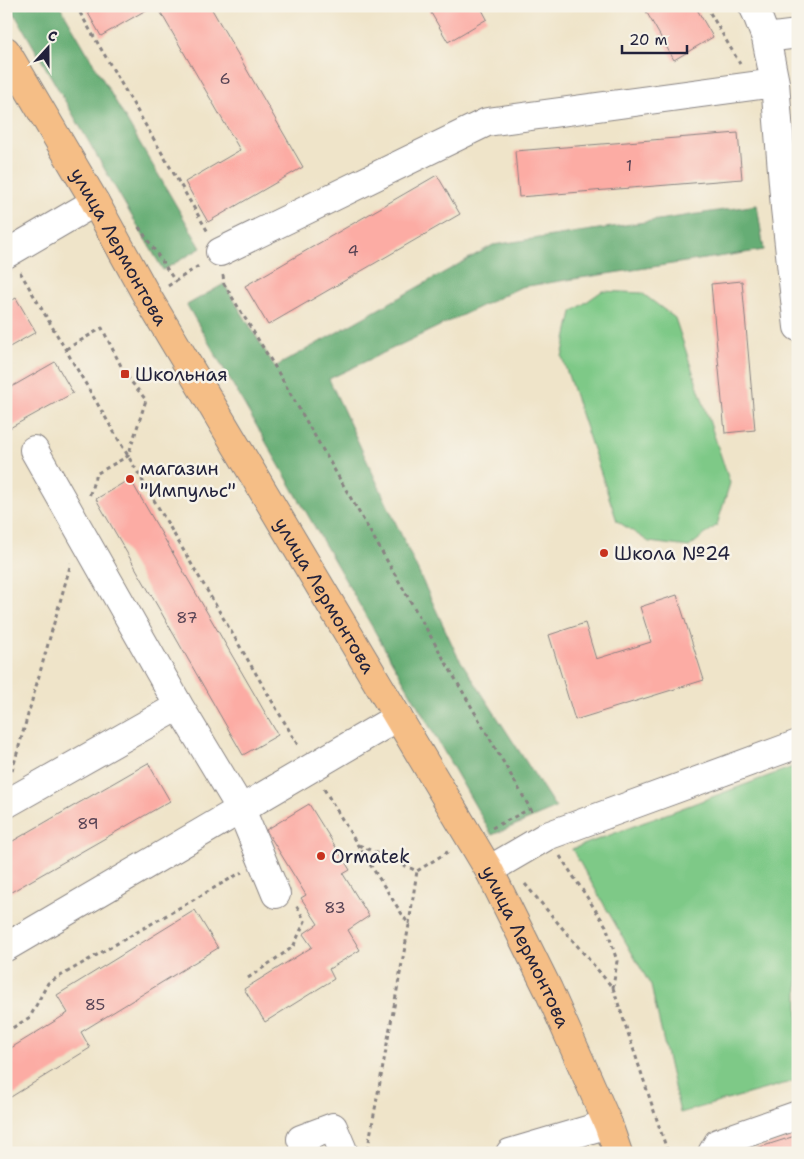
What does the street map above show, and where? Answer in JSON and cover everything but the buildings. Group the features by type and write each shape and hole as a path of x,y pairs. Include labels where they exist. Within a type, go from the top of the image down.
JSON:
{"main road":[{"name":"улица Лермонтова","path":"6,51 95,202 148,298 398,718 497,865 548,989 608,1124 618,1153"}],"street":[{"path":"755,8 766,38 764,85 785,208 798,327"},
{"path":"766,38 798,34"},
{"path":"220,252 487,122 764,85"},
{"path":"7,253 95,202"},
{"path":"34,450 241,809 262,860 286,899"},
{"path":"6,804 180,706"},
{"path":"6,947 398,718"},
{"path":"497,865 547,836 798,744"},
{"path":"712,1153 718,1142 798,1115"},
{"path":"525,1151 608,1124"},
{"path":"301,1139 333,1127 344,1153"}],"path":[{"path":"76,6 220,252 224,284 275,368 530,809 606,926 617,961 613,988"},
{"path":"706,6 764,85"},
{"path":"138,225 175,281"},
{"path":"164,288 220,252"},
{"path":"7,253 66,349 357,844 409,925"},
{"path":"12,775 96,474 128,456 146,400 125,374 102,328 66,349"},
{"path":"488,830 530,809"},
{"path":"357,844 417,870"},
{"path":"417,870 436,859"},
{"path":"6,1032 30,1017 48,983 262,860"},
{"path":"497,865 613,988 668,1153"},
{"path":"367,1153 409,925 417,870"},
{"path":"248,978 293,947 305,921 286,899"}],"green space":[{"path":"10,6 60,6 201,248 163,270"},
{"path":"757,205 764,250 521,287 329,379 457,655 556,808 492,835 187,305 224,284 275,367 493,245"},
{"path":"602,291 642,293 675,318 730,483 717,525 689,547 649,542 617,521 562,357 572,312"},
{"path":"798,765 798,1080 680,1113 651,986 572,849"}],"place":[{"name":"Школьная","path":"125,374"},
{"name":"магазин \"Импульс\"","path":"130,479"},
{"name":"Школа №24","path":"604,553"},
{"name":"Ormatek","path":"321,856"}]}
